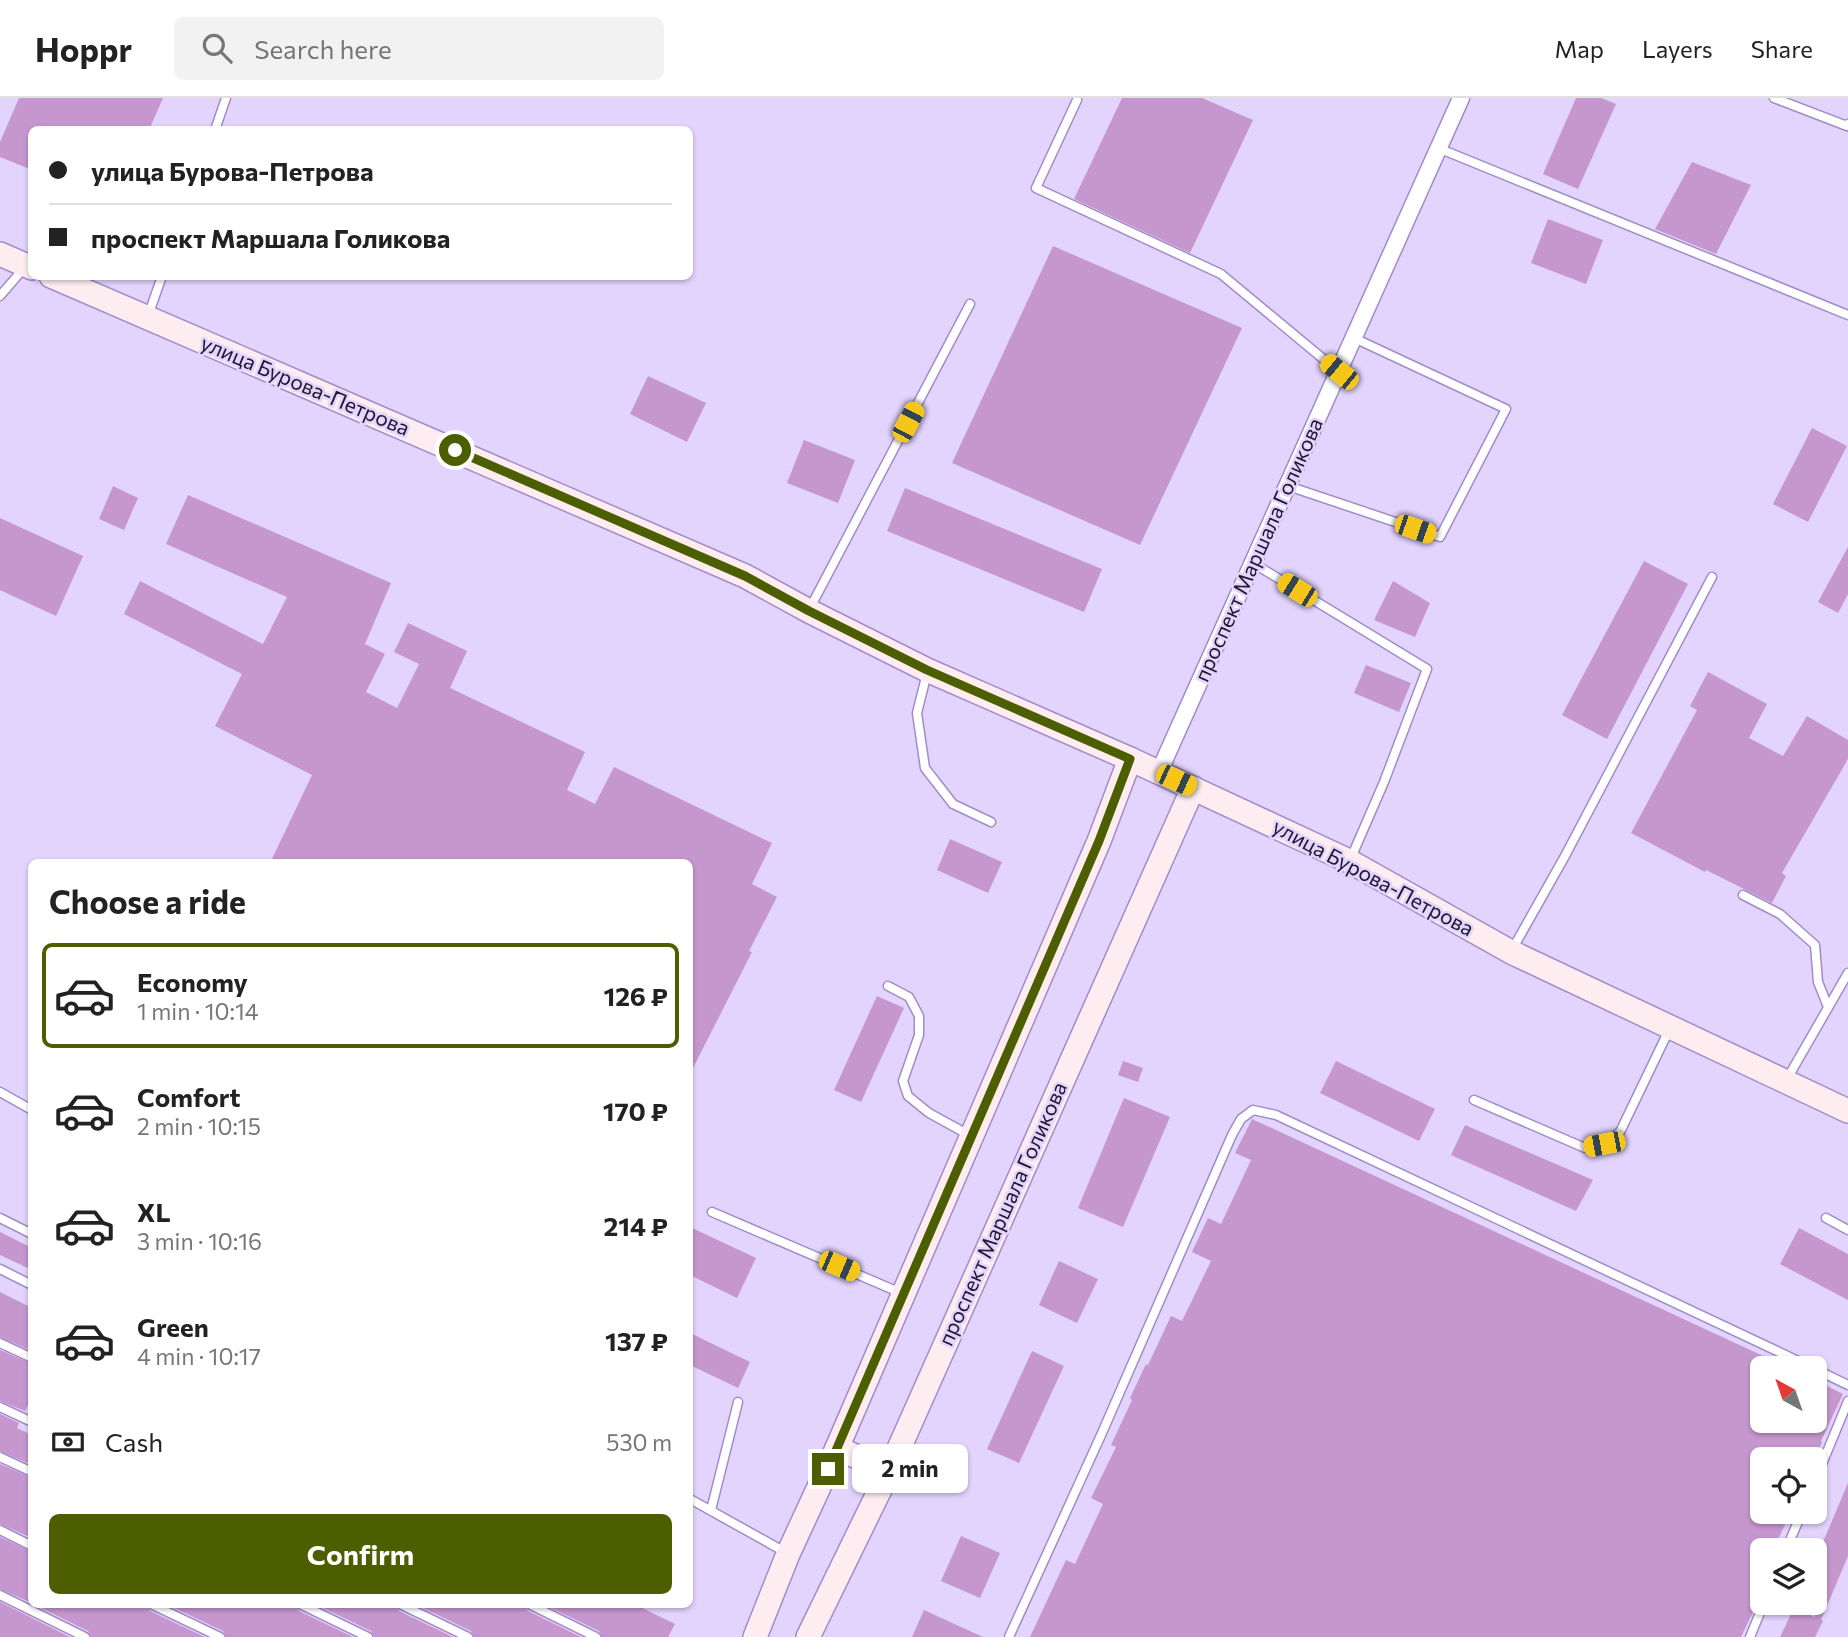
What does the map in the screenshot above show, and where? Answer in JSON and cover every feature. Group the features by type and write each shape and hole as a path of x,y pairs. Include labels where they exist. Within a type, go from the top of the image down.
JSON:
{"main road":[{"path":"0,254 28,267"},
{"name":"улица Бурова-Петрова","path":"60,280 733,570 927,670 1159,772 1349,861 1511,953 1848,1111"},
{"path":"755,1637 788,1554 837,1448 1099,841 1130,759"},
{"name":"проспект Маршала Голикова","path":"808,1637 889,1471 1193,788"},
{"path":"837,1448 889,1471"}],"street":[{"name":"проспект Маршала Голикова","path":"1159,772 1461,98"}],"lane":[{"path":"216,126 226,98"},
{"path":"1774,98 1847,126 1848,124"},
{"path":"1077,100 1036,188 1221,274 1339,372"},
{"path":"1438,148 1848,315"},
{"path":"0,296 28,268"},
{"path":"147,319 161,280"},
{"path":"809,611 970,304"},
{"path":"1288,486 1440,537 1506,409 1354,338"},
{"path":"1253,563 1427,669 1384,782 1349,861"},
{"path":"1511,953 1712,577"},
{"path":"927,670 917,713 925,768 953,804 991,822"},
{"path":"1743,895 1780,914 1815,945 1818,982 1828,1007"},
{"path":"1785,1082 1848,974"},
{"path":"887,986 909,997 919,1016 919,1035 903,1081 908,1096 929,1113 971,1137"},
{"path":"1474,1100 1585,1148 1604,1144 1620,1132 1670,1028"},
{"path":"0,1092 28,1108"},
{"path":"1009,1637 1102,1433 1232,1135 1241,1119 1253,1110 1276,1115 1786,1356"},
{"path":"712,1212 904,1294"},
{"path":"0,1218 28,1232"},
{"path":"1826,1218 1848,1230"},
{"path":"0,1269 28,1283"},
{"path":"0,1343 28,1357"},
{"path":"1827,1375 1848,1385"},
{"path":"1827,1452 1848,1401"},
{"path":"711,1510 738,1402"},
{"path":"0,1407 28,1420"},
{"path":"0,1457 28,1470"},
{"path":"693,1501 788,1554"},
{"path":"0,1530 28,1544"},
{"path":"0,1595 85,1637"},
{"path":"159,1608 219,1637"},
{"path":"308,1608 368,1637"},
{"path":"408,1608 468,1637"},
{"path":"537,1608 596,1637"},
{"path":"1750,1637 1759,1615"}],"building":[{"path":"19,98 163,98 151,126 28,126 28,168 0,157 0,142"},
{"path":"1122,98 1202,98 1253,120 1190,253 1074,199"},
{"path":"1576,98 1601,98 1616,104 1578,189 1543,174"},
{"path":"1692,162 1751,185 1716,254 1655,229"},
{"path":"1548,219 1603,240 1586,284 1531,263"},
{"path":"1053,246 1242,328 1140,545 952,463"},
{"path":"648,376 706,403 687,442 630,414"},
{"path":"1812,428 1847,446 1808,522 1773,504"},
{"path":"804,440 855,460 838,503 787,483"},
{"path":"113,486 138,498 124,530 99,519"},
{"path":"905,488 1102,569 1084,612 887,531"},
{"path":"188,495 391,583 365,644 385,654 366,692 397,708 419,664 394,652 408,623 467,651 450,688 585,752 567,790 595,804 614,767 772,843 752,884 777,897 693,1068 693,859 272,859 312,775 215,726 242,674 124,614 140,581 263,644 287,597 166,544"},
{"path":"0,518 83,556 56,616 0,590"},
{"path":"1848,547 1848,594 1838,613 1818,602"},
{"path":"1644,561 1688,584 1607,739 1562,715"},
{"path":"1393,581 1430,603 1415,637 1374,620"},
{"path":"1366,665 1411,683 1399,712 1354,693"},
{"path":"1708,672 1767,704 1749,738 1783,756 1807,716 1848,740 1848,759 1782,873 1786,876 1772,903 1631,833 1697,710 1690,706"},
{"path":"950,839 1002,862 988,893 937,870"},
{"path":"877,996 904,1008 861,1102 834,1090"},
{"path":"1123,1061 1143,1068 1138,1082 1118,1075"},
{"path":"1336,1061 1435,1109 1419,1141 1320,1093"},
{"path":"1124,1098 1170,1117 1123,1227 1078,1208"},
{"path":"1252,1119 1763,1356 1750,1356 1750,1433 1825,1433 1820,1447 1750,1447 1750,1524 1785,1524 1779,1538 1750,1538 1752,1615 1741,1637 1030,1637 1066,1560 1075,1564 1103,1504 1091,1498 1116,1447 1111,1445 1146,1364 1148,1365 1171,1316 1182,1321 1211,1261 1192,1252 1208,1218 1221,1224 1251,1160 1235,1153"},
{"path":"1465,1125 1593,1180 1576,1211 1451,1155"},
{"path":"693,1228 756,1258 737,1298 693,1276"},
{"path":"1799,1228 1848,1254 1848,1300 1780,1264"},
{"path":"0,1232 28,1246 28,1268 0,1255"},
{"path":"1059,1261 1098,1279 1077,1323 1039,1305"},
{"path":"0,1292 28,1306 28,1349 0,1337"},
{"path":"693,1334 750,1362 738,1388 693,1366"},
{"path":"0,1350 28,1362 28,1405 25,1411 0,1401"},
{"path":"1032,1351 1064,1366 1019,1463 987,1449"},
{"path":"1827,1386 1843,1394 1827,1428"},
{"path":"0,1414 19,1423 17,1428 28,1433 28,1463 0,1451"},
{"path":"0,1464 28,1476 28,1536 0,1524"},
{"path":"1848,1483 1848,1556 1827,1606 1827,1538 1825,1538"},
{"path":"961,1536 1000,1553 980,1598 941,1581"},
{"path":"0,1537 28,1550 28,1601 0,1589"},
{"path":"0,1602 70,1637 0,1637"},
{"path":"41,1608 148,1608 205,1637 91,1637 88,1631"},
{"path":"174,1608 298,1608 353,1637 226,1637 223,1631"},
{"path":"323,1608 398,1608 453,1637 374,1637 371,1631"},
{"path":"423,1608 526,1608 581,1637 474,1637 471,1631"},
{"path":"551,1608 642,1608 675,1624 668,1637 602,1637 599,1631"},
{"path":"924,1610 983,1637 912,1637"},
{"path":"1791,1615 1823,1615 1815,1637 1780,1637"}],"route":[{"path":"455,450 745,576 927,670 1130,759 1099,841 828,1469"}]}
